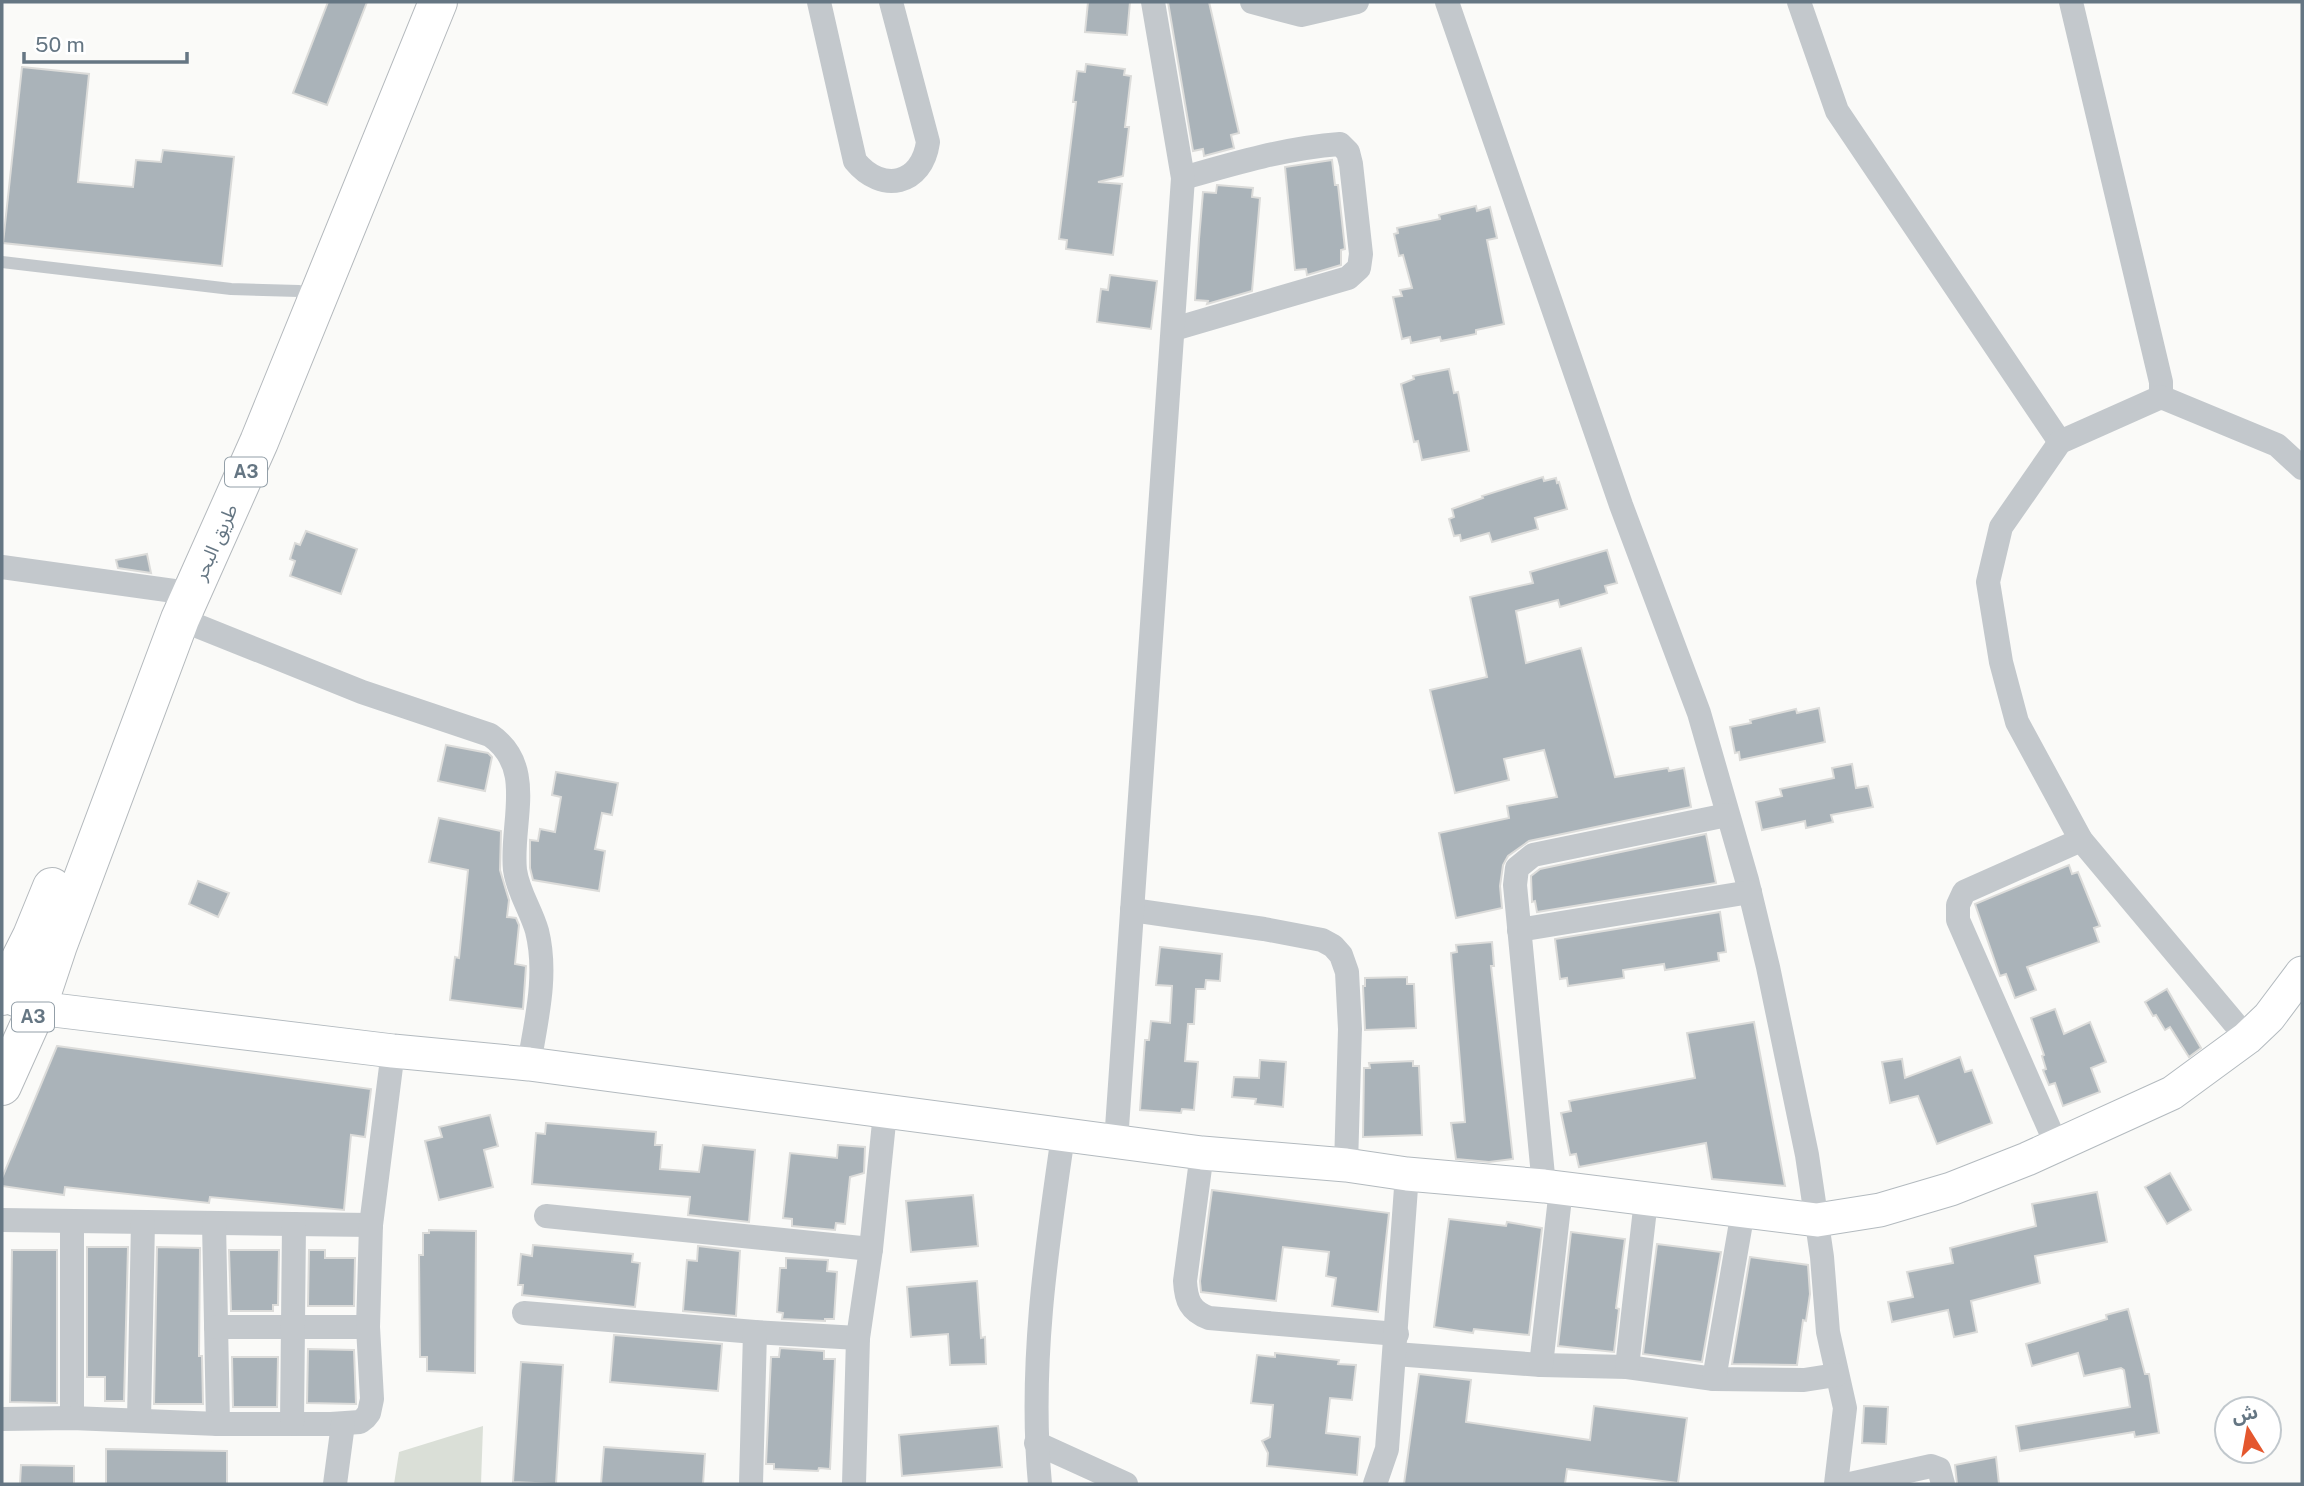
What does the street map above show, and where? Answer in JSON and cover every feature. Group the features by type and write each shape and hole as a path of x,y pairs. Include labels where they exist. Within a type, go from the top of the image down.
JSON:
{"highway":[{"name":"طريق البحر","path":"2,1086 14,999 32,936 177,605 410,2"},
{"name":"طريق البحر","path":"177,605 259,442 438,2"}],"main road":[{"path":"14,999 393,1051 529,1065 1063,1136 1202,1153 1552,1187 1817,1220 1880,1210 1951,1189 2057,1146 2172,1093 2248,1038 2269,1017 2302,973"}],"street":[{"path":"819,2 855,161 871,176 892,182 906,178 918,169 926,157 928,142 891,2"},
{"path":"1116,1142 1183,178 1153,2"},
{"path":"1252,2 1301,15 1357,2"},
{"path":"1447,2 1621,505 1699,713 1750,892 1792,1082 1817,1220 1828,1332 1845,1408 1836,1484"},
{"path":"1799,2 1837,111 2060,442"},
{"path":"2071,2 2161,382 2161,397"},
{"path":"1174,329 1348,278 1359,268 1361,254 1351,164 1348,152 1340,144 1310,146 1263,156 1183,178"},
{"path":"2248,1038 2081,840 2017,722 2001,662 1988,582 2001,527 2060,442 2161,397 2277,445 2302,468"},
{"path":"2,567 177,605 362,692 490,735 503,744 516,768 518,786 514,862 516,875 534,921 541,952 541,993 529,1065"},
{"path":"1541,1365 1552,1187 1520,930 1515,884 1517,868 1532,855 1727,815"},
{"path":"2057,1146 1958,920 1958,905 1964,892 2081,840"},
{"path":"1520,930 1750,892"},
{"path":"1132,911 1264,929 1322,940 1333,946 1347,972 1350,1029 1346,1165"},
{"path":"2,1419 72,1418 218,1424 360,1422 369,1413 372,1399 368,1327 371,1225 393,1051"},
{"path":"854,1484 858,1338 871,1250 885,1113"},
{"path":"1040,1484 1036,1443 1042,1283 1063,1136"},
{"path":"1202,1153 1185,1294 1196,1313 1209,1318 1541,1365 1627,1367 1714,1379 1804,1380 1836,1375"},
{"path":"1375,1484 1387,1449 1407,1174"},
{"path":"1627,1367 1646,1200"},
{"path":"1714,1379 1743,1211"},
{"path":"546,1216 871,1250"},
{"path":"2,1220 371,1225"},
{"path":"72,1221 72,1418"},
{"path":"139,1420 143,1222"},
{"path":"214,1223 218,1424"},
{"path":"292,1424 294,1224"},
{"path":"524,1313 858,1338"},
{"path":"216,1327 368,1327"},
{"path":"751,1484 755,1332"},
{"path":"335,1484 343,1424"},
{"path":"1036,1443 1126,1484"},
{"path":"1850,1484 1931,1466 1939,1469 1943,1484"}],"lane":[{"path":"2,262 231,289 299,291"}],"shaded area":[{"path":"483,1426 481,1484 394,1484 399,1452"}],"building":[{"path":"328,2 367,2 327,105 293,93"},
{"path":"1088,2 1130,2 1127,35 1085,32"},
{"path":"1168,2 1209,2 1239,133 1231,135 1234,148 1204,156 1203,149 1193,151"},
{"path":"1086,64 1125,69 1124,75 1131,76 1123,176 1098,182 1122,184 1113,255 1066,249 1067,240 1059,239 1076,102 1073,102 1077,71 1085,72"},
{"path":"22,67 89,74 78,182 133,187 136,160 161,162 163,150 234,157 222,266 3,243"},
{"path":"1332,160 1335,185 1338,185 1345,249 1341,250 1341,265 1307,275 1306,269 1295,270 1285,167"},
{"path":"1217,185 1253,188 1252,197 1260,198 1252,291 1207,304 1208,301 1195,300 1199,239 1203,192 1216,193"},
{"path":"1476,206 1477,211 1490,207 1497,238 1487,240 1504,324 1476,330 1476,334 1441,341 1440,337 1411,343 1410,337 1402,339 1393,297 1402,296 1400,290 1412,288 1403,255 1399,256 1394,234 1398,233 1397,228 1440,219 1439,215"},
{"path":"1110,275 1157,281 1151,329 1097,322 1101,289 1108,290"},
{"path":"1449,369 1454,393 1458,392 1469,451 1422,460 1418,441 1414,442 1401,384 1414,379 1413,376"},
{"path":"1543,477 1544,481 1556,478 1557,483 1559,482 1567,509 1535,518 1538,529 1492,542 1489,533 1461,541 1460,535 1454,536 1449,519 1454,517 1452,509 1483,498 1482,496"},
{"path":"306,531 357,549 341,594 290,576 295,561 290,559 295,543 300,545"},
{"path":"1607,550 1617,583 1605,586 1607,593 1560,607 1558,600 1516,611 1526,663 1581,648 1615,777 1684,768 1691,807 1529,841 1508,856 1503,865 1500,886 1502,908 1456,918 1439,833 1509,818 1507,806 1557,797 1544,750 1504,759 1509,780 1455,793 1430,690 1487,677 1470,597 1533,583 1530,572"},
{"path":"147,554 151,573 118,568 116,560"},
{"path":"1819,708 1825,742 1740,760 1739,752 1735,753 1730,727 1796,709 1797,713"},
{"path":"446,745 488,753 492,757 485,791 438,781"},
{"path":"1852,764 1856,788 1868,786 1873,807 1831,815 1833,822 1806,828 1805,821 1762,830 1756,802 1782,796 1780,789 1834,778 1832,768"},
{"path":"556,772 618,783 612,815 602,813 595,849 605,851 599,891 533,880 530,840 538,841 540,829 555,832 561,797 552,795"},
{"path":"439,818 501,831 500,870 509,900 507,917 516,918 519,925 515,964 526,966 523,1009 450,1000 455,957 459,958 468,870 429,862"},
{"path":"1706,834 1716,883 1537,912 1535,901 1532,902 1531,876 1540,869"},
{"path":"2069,865 2072,874 2078,872 2100,926 2094,928 2099,942 2027,967 2036,990 2015,998 2006,974 2000,976 1975,904"},
{"path":"198,881 229,893 218,917 189,904"},
{"path":"1720,912 1726,952 1718,953 1719,961 1665,970 1664,964 1623,970 1624,978 1568,986 1567,978 1560,979 1555,939"},
{"path":"1492,942 1494,966 1491,966 1513,1159 1489,1162 1456,1159 1451,1123 1465,1122 1451,953 1457,952 1456,945"},
{"path":"1160,947 1222,954 1220,981 1206,980 1205,989 1196,989 1194,1024 1188,1024 1185,1061 1198,1062 1194,1110 1182,1109 1181,1113 1140,1110 1145,1040 1149,1040 1151,1021 1170,1023 1172,986 1156,985"},
{"path":"1407,977 1407,984 1414,984 1416,1028 1365,1030 1365,978"},
{"path":"2167,989 2201,1048 2189,1057 2170,1027 2165,1030 2145,1002"},
{"path":"2055,1009 2064,1034 2090,1022 2106,1062 2091,1068 2100,1092 2063,1106 2055,1083 2049,1085 2043,1070 2046,1069 2042,1056 2044,1055 2031,1018"},
{"path":"1754,1022 1785,1186 1712,1179 1706,1143 1579,1167 1576,1154 1570,1155 1561,1113 1571,1111 1569,1101 1695,1078 1687,1033"},
{"path":"57,1046 371,1089 365,1137 351,1135 344,1210 210,1197 209,1203 65,1187 64,1195 2,1186 2,1178"},
{"path":"1960,1057 1965,1072 1972,1070 1992,1123 1937,1144 1918,1096 1890,1103 1882,1062 1902,1059 1905,1078"},
{"path":"1260,1060 1286,1062 1283,1107 1255,1104 1256,1099 1232,1097 1234,1077 1259,1078"},
{"path":"1413,1061 1413,1066 1419,1066 1422,1135 1363,1137 1364,1068 1370,1068 1369,1063"},
{"path":"490,1115 498,1146 484,1150 493,1187 439,1200 425,1141 442,1137 439,1127"},
{"path":"546,1123 656,1132 655,1145 662,1145 660,1169 699,1172 703,1145 755,1150 749,1222 688,1215 690,1197 532,1184 536,1133 545,1134"},
{"path":"838,1145 865,1147 864,1173 850,1177 845,1224 836,1223 835,1230 792,1226 792,1219 783,1218 790,1153 837,1158"},
{"path":"2170,1173 2191,1210 2167,1224 2145,1187"},
{"path":"1212,1190 1389,1213 1378,1312 1332,1306 1336,1278 1326,1276 1329,1252 1283,1247 1276,1301 1201,1292 1200,1281"},
{"path":"2097,1192 2107,1242 2035,1256 2040,1283 1971,1301 1977,1332 1954,1337 1948,1310 1892,1322 1888,1302 1913,1297 1907,1272 1953,1263 1950,1248 2036,1226 2032,1204"},
{"path":"973,1195 978,1246 911,1252 906,1201"},
{"path":"1449,1219 1506,1226 1507,1222 1542,1228 1529,1335 1474,1329 1473,1333 1434,1327"},
{"path":"429,1230 476,1231 475,1373 427,1371 427,1357 420,1357 419,1255 423,1255 423,1233 429,1233"},
{"path":"1571,1232 1625,1239 1616,1308 1619,1309 1614,1352 1558,1346"},
{"path":"1657,1244 1721,1252 1702,1362 1643,1354"},
{"path":"533,1245 633,1254 632,1262 640,1263 635,1307 522,1295 523,1285 518,1285 521,1254 532,1256"},
{"path":"698,1246 740,1251 736,1316 683,1311 687,1260 697,1261"},
{"path":"87,1247 128,1247 124,1401 105,1401 105,1377 87,1377"},
{"path":"157,1247 200,1248 199,1356 202,1356 203,1404 154,1404"},
{"path":"12,1250 57,1250 57,1403 10,1402"},
{"path":"229,1250 279,1250 278,1305 273,1305 273,1311 231,1311"},
{"path":"309,1250 325,1250 325,1258 355,1258 354,1306 308,1306"},
{"path":"1750,1257 1808,1265 1810,1294 1806,1321 1803,1320 1797,1365 1732,1364"},
{"path":"786,1258 828,1260 827,1271 837,1272 834,1319 782,1319 783,1313 777,1312 780,1268 786,1268"},
{"path":"977,1281 981,1338 985,1337 986,1364 950,1365 948,1334 911,1337 907,1287"},
{"path":"2128,1309 2145,1374 2149,1374 2159,1433 2135,1437 2134,1432 2020,1451 2016,1426 2130,1407 2124,1370 2121,1368 2084,1376 2078,1353 2032,1366 2026,1344 2107,1319 2106,1315"},
{"path":"614,1335 722,1344 718,1391 610,1382"},
{"path":"780,1348 824,1351 824,1359 835,1359 830,1469 774,1469 774,1464 766,1464 771,1357 779,1357"},
{"path":"308,1349 354,1350 356,1404 307,1403"},
{"path":"1275,1353 1339,1360 1338,1364 1356,1365 1352,1400 1330,1398 1326,1433 1360,1437 1357,1475 1267,1466 1268,1453 1262,1441 1270,1437 1273,1405 1251,1403 1257,1355 1275,1357"},
{"path":"232,1357 278,1357 277,1407 233,1407"},
{"path":"521,1362 563,1365 556,1484 513,1482"},
{"path":"1419,1374 1471,1380 1466,1422 1590,1440 1594,1406 1687,1418 1678,1483 1567,1469 1565,1484 1404,1484"},
{"path":"1864,1406 1888,1407 1886,1444 1862,1443"},
{"path":"998,1426 1002,1467 902,1476 899,1435"},
{"path":"604,1447 705,1454 703,1484 601,1484"},
{"path":"106,1449 227,1451 227,1484 106,1484"},
{"path":"1996,1457 1999,1484 1957,1484 1955,1465"},
{"path":"21,1465 74,1466 74,1484 20,1484"}]}
